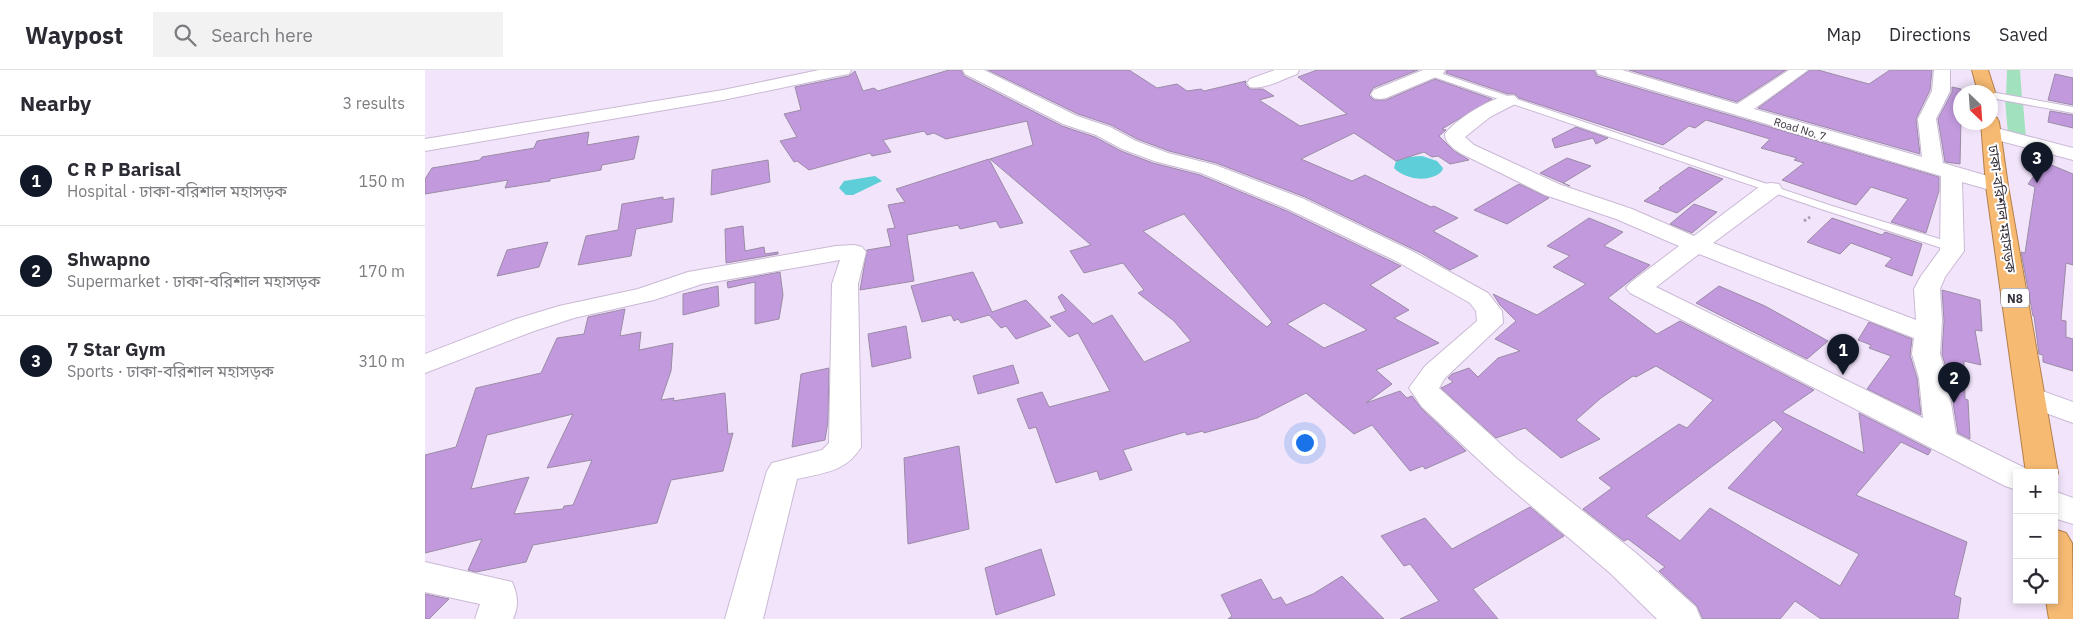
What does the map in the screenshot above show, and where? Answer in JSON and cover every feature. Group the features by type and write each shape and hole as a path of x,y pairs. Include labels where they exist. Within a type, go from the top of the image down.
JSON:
{"highway":[{"path":"1980,70 1984,85"},
{"name":"ঢাকা-বরিশাল মহাসড়ক","path":"1991,130 1997,186 2041,469"},
{"path":"2057,559 2068,619"}],"street":[{"path":"425,145 713,96 843,70"},
{"path":"971,70 1070,120 1103,131 1129,145 1161,157 1208,169 1296,204 1404,256 1479,298 1489,311 1490,323 1435,372 1424,388 1432,400 1506,467 1623,563 1682,619"},
{"path":"1256,83 1291,70"},
{"name":"Road No. 7","path":"1608,70 1997,186"},
{"path":"1740,110 1800,70"},
{"path":"1941,440 1933,378 1926,354 1929,321 1927,289 1933,276 1952,251 1949,208 1952,199 1927,119 1941,91 1942,70"},
{"path":"1380,94 1434,71"},
{"path":"1509,100 1483,113 1455,134 1455,139 1467,149 1553,190 1624,214 1696,245 1928,334"},
{"path":"1997,130 2073,154"},
{"path":"1771,189 1639,288 2013,476"},
{"path":"425,364 525,325 568,312 645,295 697,277 836,253 854,252 845,284 845,447 832,459 783,471 744,619"},
{"path":"2031,397 2073,413"},
{"path":"2058,505 2073,511"},
{"path":"425,578 499,593 498,611 494,619"}],"lane":[{"path":"1434,71 1509,100 1771,189 1951,247"},
{"path":"1998,96 2073,110"}],"green space":[{"path":"2007,70 2020,70 2022,98 2006,95"},
{"path":"2005,100 2023,103 2026,139 2008,134"}],"water":[{"path":"1422,156 1437,161 1443,168 1442,171 1431,177 1418,178 1405,175 1394,168 1396,161 1407,157"},
{"path":"875,176 882,181 853,195 846,195 839,188 844,181"}],"building":[{"path":"949,70 961,70 964,76 1062,126 1095,137 1121,151 1153,163 1200,175 1287,211 1401,266 1370,285 1409,310 1394,318 1439,343 1376,370 1392,384 1366,403 1400,391 1407,398 1412,396 1421,408 1466,451 1425,469 1423,466 1410,471 1372,425 1354,434 1306,393 1257,418 1204,433 1203,431 1187,435 1185,432 1123,450 1132,470 1100,480 1097,471 1056,483 1036,427 1029,429 1017,399 1042,392 1049,407 1110,391 1078,333 1069,337 1050,317 1066,311 1058,297 1062,294 1093,324 1112,315 1144,362 1191,341 1174,321 1138,293 1144,290 1123,263 1084,273 1070,251 1091,245 990,159 1033,145 1027,121 946,139 934,133 927,135 924,131 883,140 891,152 872,156 870,153 809,170 797,161 794,162 780,141 797,137 784,114 801,110 795,87 849,76 855,71 863,91 874,88 878,91","holes":["1184,214 1272,322 1267,327 1143,231","1324,303 1367,330 1324,348 1287,324"]},
{"path":"988,70 1129,70 1157,88 1177,84 1187,91 1201,89 1204,91 1246,81 1245,84 1250,89 1263,89 1274,96 1259,100 1300,126 1347,114 1298,77 1317,70 1418,70 1373,88 1369,95 1374,100 1386,100 1435,79 1492,99 1442,129 1446,130 1439,136 1454,151 1469,160 1450,164 1438,156 1432,157 1424,152 1396,161 1354,133 1301,159 1352,181 1365,175 1458,218 1433,231 1478,256 1450,270 1421,253 1305,197 1216,163 1169,151 1137,139 1111,125 1078,114"},
{"path":"1447,70 1594,70 1597,76 1939,177 1939,191 1926,233 1891,222 1908,199 1871,187 1856,205 1782,180 1804,163 1794,160 1797,158 1761,148 1770,139 1706,120 1695,128 1689,126 1663,145 1519,98 1515,94 1508,94 1446,73"},
{"path":"1629,70 1786,70 1737,102"},
{"path":"1810,70 1818,70 1869,84 1890,70 1932,70 1930,90 1916,119 1920,154 1758,108"},
{"path":"2055,74 2073,78 2073,105 2048,100"},
{"path":"1952,87 1953,130 1961,130 1960,164 1945,162 1938,119 1952,92"},
{"path":"2050,111 2073,115 2073,128 2048,122"},
{"path":"1576,127 1608,138 1596,144 1593,138 1555,148 1552,139"},
{"path":"589,132 587,145 639,136 634,159 602,165 601,170 550,179 550,181 505,188 508,180 425,194 425,179 432,168 534,148 537,141"},
{"path":"1567,158 1591,166 1563,183 1540,173"},
{"path":"989,159 1023,223 1000,228 996,221 960,229 958,225 907,235 914,281 860,290 867,250 891,246 887,229 895,228 888,205 905,202 896,189"},
{"path":"768,160 770,182 711,195 712,170"},
{"path":"2044,162 2073,174 2073,265 2066,263 2061,320 2066,321 2066,337 2073,339 2073,371 2043,362 2043,355 2039,354 2034,316 2021,252 2025,253 2035,187 2028,184"},
{"path":"1689,167 1723,179 1677,213 1644,201 1661,189 1659,188"},
{"path":"1519,184 1549,198 1507,224 1474,210"},
{"path":"663,197 663,200 674,198 672,222 636,229 631,256 578,265 586,236 618,230 622,204"},
{"path":"1694,204 1717,212 1692,233 1670,224"},
{"path":"1589,218 1623,232 1604,246 1650,265 1608,298 1657,334 1680,321 1814,390 1782,412 1864,453 1859,413 1931,450 1928,455 1901,442 1856,495 1967,542 1954,595 1961,598 1958,619 1821,619 1795,601 1780,619 1703,619 1697,606 1659,571 1665,567 1628,539 1624,541 1583,509 1612,488 1599,478 1679,424 1687,428 1713,400 1656,366 1636,377 1633,376 1601,398 1576,420 1600,439 1561,458 1525,428 1496,438 1441,388 1453,382 1448,378 1452,374 1469,368 1478,377 1498,358 1520,351 1495,339 1516,321 1500,305 1493,294 1537,315 1586,284 1553,267 1570,256 1547,246","holes":["1774,420 1783,429 1728,488 1859,554 1840,586 1710,508 1680,541 1646,516"]},
{"path":"1832,218 1882,235 1885,232 1922,244 1912,276 1885,266 1892,258 1851,243 1840,254 1807,242"},
{"path":"743,226 745,251 764,247 765,254 778,252 778,254 726,263 725,229"},
{"path":"548,242 539,267 497,276 507,250"},
{"path":"780,272 783,295 779,319 755,324 755,282 728,288 727,282"},
{"path":"973,272 992,312 1026,300 1051,326 1016,339 1006,326 1001,328 989,315 961,323 958,319 954,321 951,315 922,322 911,286"},
{"path":"718,286 719,306 683,315 683,294"},
{"path":"1719,286 1765,306 1828,341 1807,359 1696,303"},
{"path":"1942,290 1980,300 1982,331 1975,330 1981,365 1964,361 1965,399 1968,400 1970,439 1958,433 1949,378 1942,354 1944,321"},
{"path":"625,309 620,336 641,332 639,350 673,343 671,371 661,400 674,398 673,401 725,393 728,434 733,433 723,471 671,480 657,523 533,545 526,562 476,572 468,570 482,539 425,553 425,455 456,447 476,388 541,373 557,338 584,334 588,317","holes":["573,414 547,468 592,460 573,505 564,506 563,509 514,514 529,477 471,489 487,435"]},
{"path":"1869,322 1912,339 1910,355 1917,378 1921,415 1867,389 1891,356 1869,348 1871,345 1858,340"},
{"path":"906,326 911,358 872,367 868,334"},
{"path":"1013,365 1019,383 978,394 973,376"},
{"path":"829,368 828,421 825,440 792,447 801,374"},
{"path":"959,446 969,529 908,544 904,458"},
{"path":"1530,507 1564,536 1473,589 1498,619 1400,619 1439,601 1410,564 1404,566 1381,536 1425,518 1452,549"},
{"path":"1041,549 1055,595 996,615 985,568"},
{"path":"1342,576 1384,619 1228,619 1232,616 1221,595 1261,579 1273,600 1281,597 1286,605 1313,594"},
{"path":"425,594 449,599 429,619 425,619"}],"place":[{"name":"7 Star Gym","path":"2037,183"},
{"name":"C R P Barisal","path":"1843,375"},
{"name":"Shwapno","path":"1954,403"}]}
